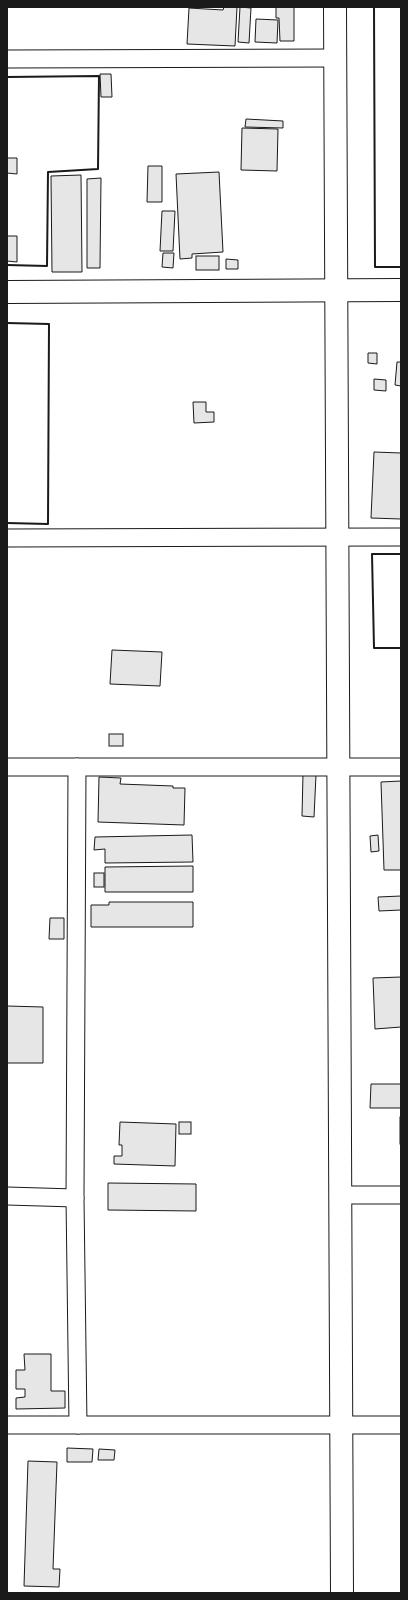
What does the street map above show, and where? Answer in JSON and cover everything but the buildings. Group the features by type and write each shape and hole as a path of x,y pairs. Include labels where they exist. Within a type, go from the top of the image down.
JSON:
{"street":[{"path":"335,7 342,1593"},
{"path":"7,59 335,58"},
{"path":"7,292 401,290"},
{"path":"7,538 401,536"},
{"path":"7,767 401,767"},
{"path":"76,767 75,1198 78,1425"},
{"path":"340,1195 401,1195"},
{"path":"7,1196 75,1198"},
{"path":"7,1425 401,1425"}],"wall":[{"path":"374,7 375,267 401,267"},
{"path":"7,77 99,76 98,169 48,172 47,266 7,265"},
{"path":"7,323 49,324 48,524 7,523"},
{"path":"401,554 372,554 374,648 401,648"}]}
